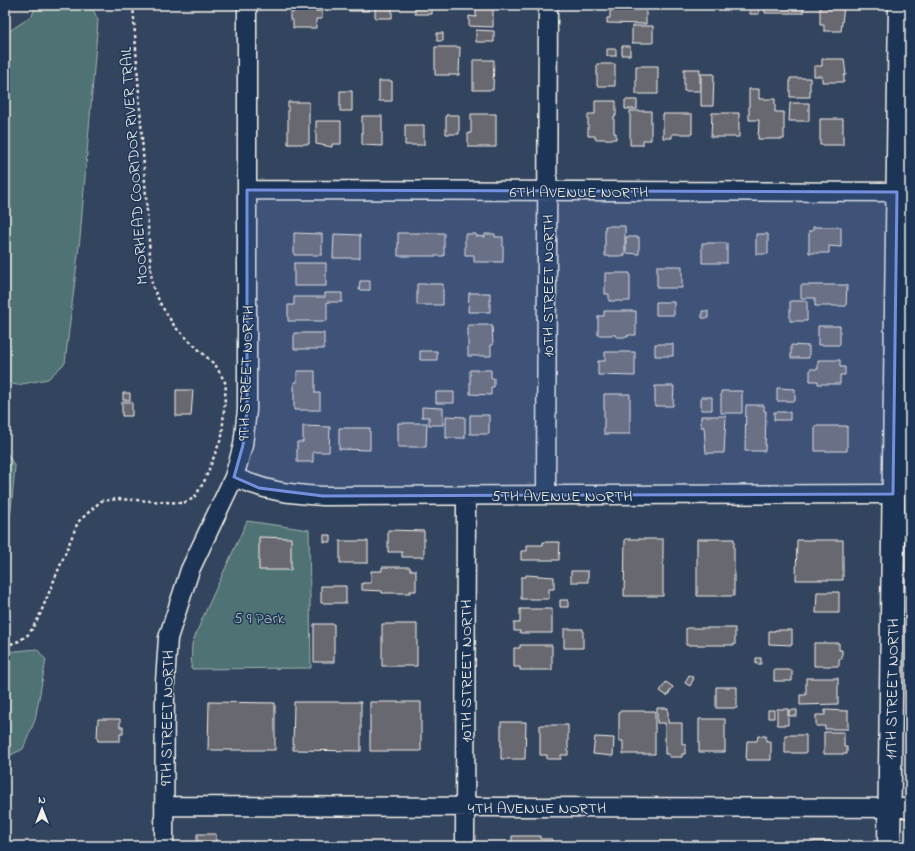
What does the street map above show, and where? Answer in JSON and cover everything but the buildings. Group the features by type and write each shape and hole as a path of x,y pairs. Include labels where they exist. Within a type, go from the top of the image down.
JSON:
{"street":[{"name":"9TH STREET NORTH","path":"164,846 165,682 168,638 190,570 234,477 244,445 247,410 247,5"},
{"name":"10TH STREET NORTH","path":"546,495 548,5"},
{"name":"11TH STREET NORTH","path":"889,846 900,808 893,494 903,192 900,5"},
{"name":"6TH AVENUE NORTH","path":"247,190 903,192"},
{"name":"5TH AVENUE NORTH","path":"234,477 259,488 293,494 323,496 893,494"},
{"name":"10TH STREET NORTH","path":"465,846 466,495"},
{"name":"4TH AVENUE NORTH","path":"164,806 900,808"}],"path":[{"name":"MOORHEAD COORIDOR RIVER TRAIL","path":"5,646 19,641 29,634 39,617 78,522 88,512 101,501 118,498 183,503 194,498 204,482 222,436 226,384 216,366 175,327 161,306 152,285 133,5"}],"highlighted area":[{"path":"247,190 897,192 893,494 323,496 259,488 234,477 243,445 247,410"}],"green space":[{"path":"36,5 91,5 98,20 80,238 65,363 48,379 17,385 5,382 5,34 32,16"},
{"path":"5,449 15,467 11,510 5,539"},
{"name":"5 9 Park","path":"247,521 309,530 311,668 191,669 192,644"},
{"path":"37,649 46,660 35,720 23,749 5,758 5,652"}]}
